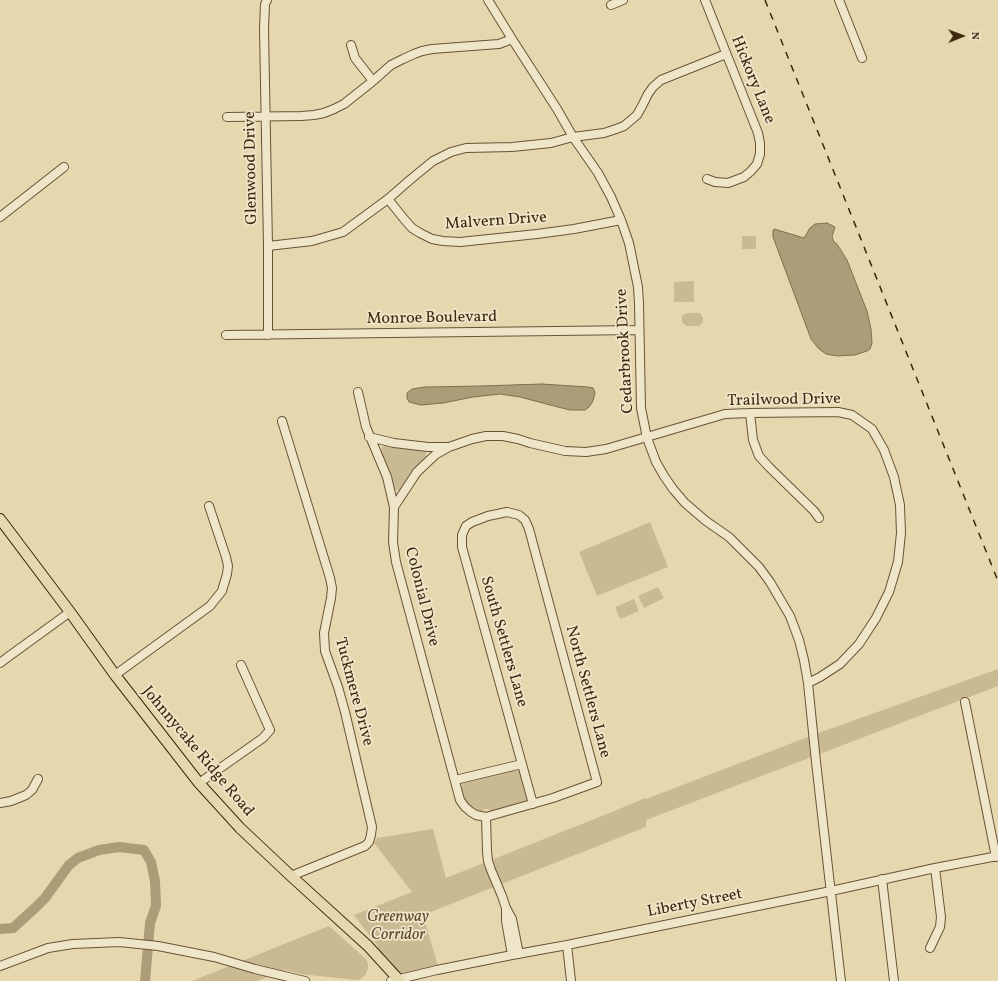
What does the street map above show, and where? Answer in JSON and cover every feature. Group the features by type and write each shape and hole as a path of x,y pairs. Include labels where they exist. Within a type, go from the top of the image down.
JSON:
{"main road":[{"name":"Johnnycake Ridge Road","path":"0,519 70,612 115,676 199,783 240,828 368,946 396,980"}],"street":[{"name":"Glenwood Drive","path":"267,0 264,29 268,335"},
{"name":"Cedarbrook Drive","path":"488,0 573,137 598,173 621,220 629,243 638,287 641,408 647,438 656,462 673,490 685,503 729,538 759,567 770,582 790,616 799,640 808,683"},
{"path":"611,5 623,0"},
{"name":"Hickory Lane","path":"704,0 758,133 760,144 760,154 757,164 744,177 728,183 715,182 707,179"},
{"path":"840,0 862,58"},
{"path":"227,116 301,116 324,113 334,110 344,104 391,65 422,51 499,44 512,39"},
{"path":"351,45 355,58 373,81"},
{"path":"268,246 312,241 343,232 388,199 433,161 451,152 466,148 512,147 551,143 573,137 604,133 624,126 637,115 653,86 661,80 726,54"},
{"path":"0,217 64,167"},
{"name":"Malvern Drive","path":"388,199 412,228 432,239 443,241 464,242 537,234 621,220"},
{"name":"Monroe Boulevard","path":"226,335 639,330"},
{"name":"Colonial Drive","path":"358,392 369,437 387,477 394,507 393,542 396,562 460,800 465,807 476,815 486,817"},
{"name":"Trailwood Drive","path":"647,438 725,414 838,412 852,415 872,429 884,450 894,477 900,505 901,533 898,562 889,592 876,618 859,644 840,664 808,683"},
{"path":"750,413 753,440 759,456 814,511 819,518"},
{"name":"Tuckmere Drive","path":"282,421 330,578 332,588 324,633 325,646 345,712 372,827 371,835 365,846 291,876"},
{"path":"394,507 417,472 434,455 449,447 472,439 489,436 503,436 565,451 586,452 606,449 647,438"},
{"path":"369,437 394,443 428,447 449,447"},
{"path":"115,676 210,606 222,591 228,574 228,566 209,506"},
{"name":"North Settlers Lane","path":"486,817 553,798 597,782 529,529 519,515 508,512 503,513"},
{"name":"South Settlers Lane","path":"503,513 478,519 466,526 462,535 462,548 533,804"},
{"path":"0,663 70,612"},
{"path":"199,783 263,738 270,730 241,665"},
{"path":"808,683 841,981"},
{"path":"965,702 997,856"},
{"path":"455,780 522,764"},
{"path":"0,803 11,801 26,795 32,790 38,779"},
{"path":"486,817 487,851 491,870 512,919 516,954"},
{"name":"Liberty Street","path":"396,980 516,954 567,945 997,856"},
{"path":"930,948 940,927 941,917 935,868"},
{"path":"882,880 894,981"},
{"path":"0,966 48,948 73,944 112,942 158,946 214,957 305,981"},
{"path":"567,945 571,981"}],"green space":[{"path":"742,236 756,236 756,249 742,249"},
{"path":"694,281 694,302 674,302 674,282"},
{"path":"687,313 700,313 703,318 703,322 698,326 685,325 682,322 682,317"},
{"path":"386,444 424,450 426,453 426,459 400,490 396,490 392,487 381,452 382,447"},
{"path":"650,522 668,567 597,596 579,552"},
{"path":"658,587 664,598 644,608 638,596"},
{"path":"634,599 639,611 620,619 615,607"},
{"name":"Greenway Corridor","path":"998,669 998,686 646,820 646,827 423,915 439,969 399,977 383,966 377,944 354,915 412,892 374,843 377,838 433,829 446,878 645,798 646,799 813,735"},
{"path":"514,770 520,771 527,797 526,802 490,812 489,809 486,809 483,810 482,813 469,807 461,791 463,783"},
{"name":"Greenway Corridor","path":"329,926 366,959 368,969 361,979 355,980 301,974 285,970 257,981 192,981"}],"shaded area":[{"path":"827,223 835,227 832,237 847,260 867,311 871,329 872,343 870,349 855,355 837,356 826,354 819,349 811,339 773,237 774,229 804,238 810,228 815,224"},
{"path":"542,384 593,388 595,393 593,401 585,410 570,410 520,397 500,394 421,405 409,402 407,398 407,393 412,389 425,387"}],"waterway":[{"path":"0,929 13,928 35,908 45,898 69,865 78,858 99,850 119,847 144,850 151,862 155,881 156,906 150,923 145,981"}],"railway":[{"path":"765,0 998,581"}]}
